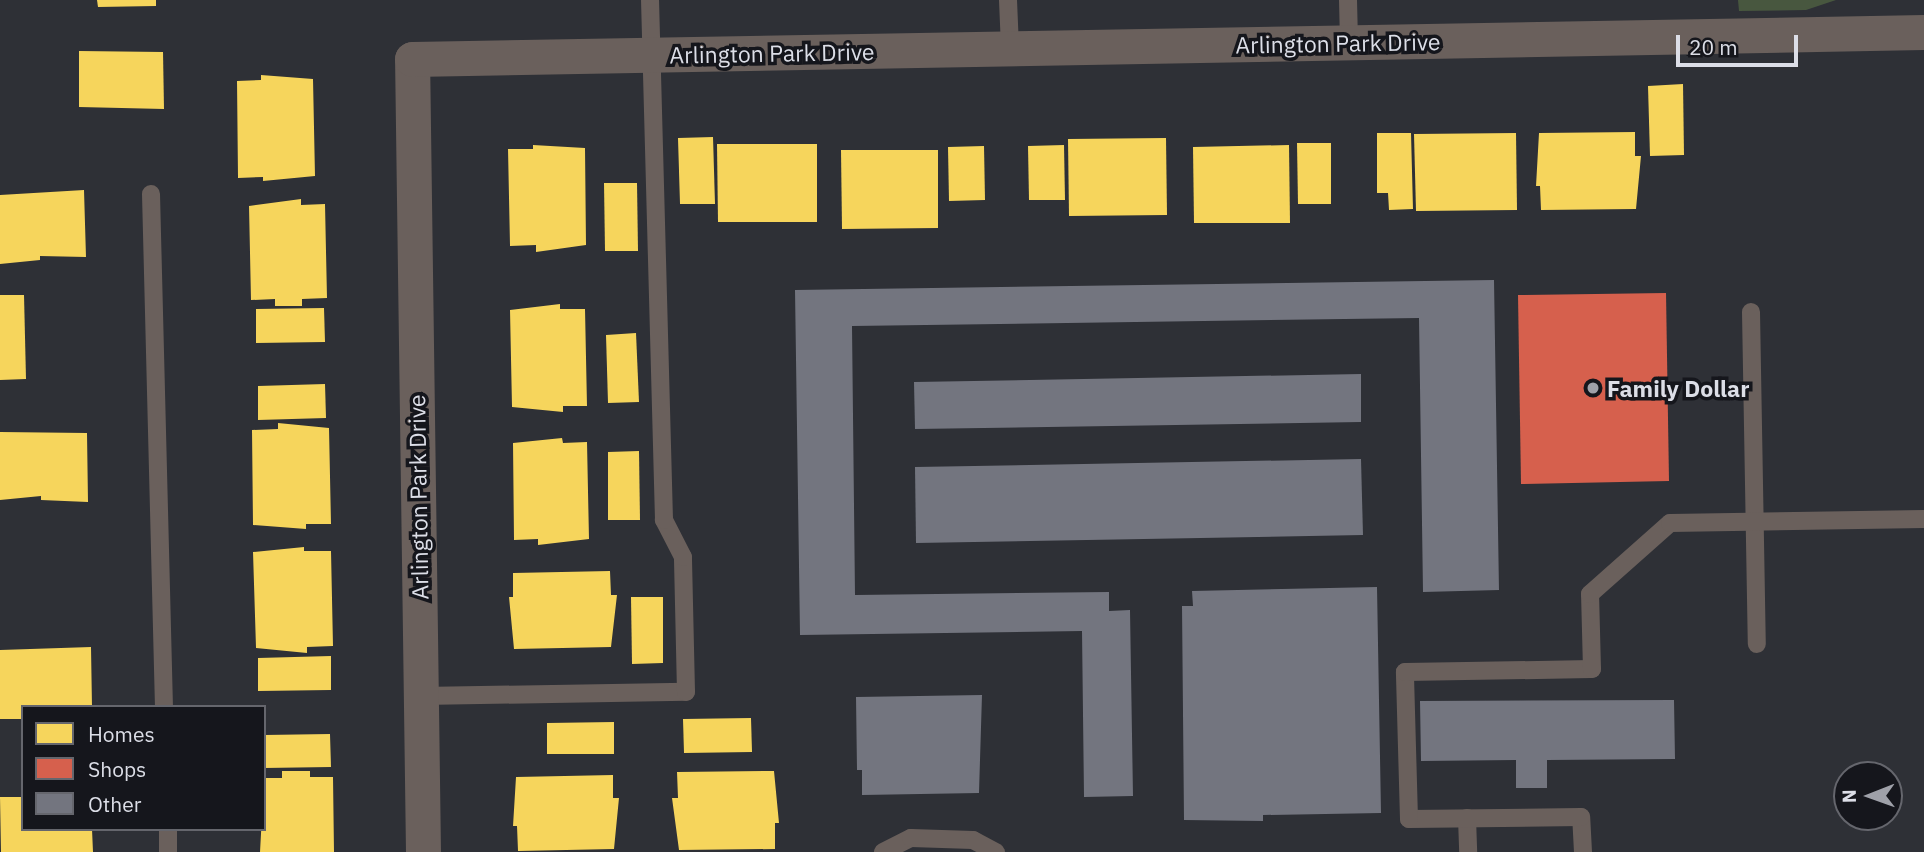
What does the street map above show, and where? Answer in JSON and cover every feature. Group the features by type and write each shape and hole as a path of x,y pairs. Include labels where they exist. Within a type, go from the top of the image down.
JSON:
{"street":[{"name":"Arlington Park Drive","path":"423,852 412,59 1924,32"}],"lane":[{"path":"421,696 686,692 683,557 664,520 650,0"},
{"path":"1008,0 1010,48"},
{"path":"1348,0 1349,42"},
{"path":"151,194 164,705"},
{"path":"1751,312 1756,644"},
{"path":"1583,852 1581,817 1409,819 1405,672 1592,669 1590,594 1670,523 1755,524 1924,519"},
{"path":"1467,818 1468,852"},
{"path":"168,831 168,852"},
{"path":"883,852 911,838 973,839 996,852"}],"green space":[{"path":"1738,0 1836,0 1806,10 1739,11"}],"building: Homes":[{"path":"97,0 156,0 156,6 98,7"},
{"path":"79,51 163,52 164,109 79,107"},
{"path":"261,75 313,79 315,176 263,181 263,177 238,178 237,81 261,80"},
{"path":"1683,84 1684,155 1650,156 1648,86"},
{"path":"1635,132 1635,156 1641,156 1636,209 1541,210 1540,186 1536,186 1539,133"},
{"path":"1377,133 1411,133 1413,209 1389,210 1388,193 1377,193"},
{"path":"1516,133 1517,210 1416,211 1414,134"},
{"path":"713,137 715,204 680,204 678,138"},
{"path":"1166,138 1167,215 1069,216 1068,139"},
{"path":"1297,143 1331,143 1331,204 1298,204"},
{"path":"717,144 817,144 817,222 718,222"},
{"path":"533,145 585,148 586,245 536,252 536,245 510,246 508,149 533,149"},
{"path":"1064,145 1065,200 1029,200 1028,146"},
{"path":"1289,145 1290,223 1194,223 1193,147"},
{"path":"984,146 985,200 949,201 948,147"},
{"path":"841,150 938,150 938,228 842,229"},
{"path":"604,183 637,183 638,251 605,251"},
{"path":"84,190 86,257 40,256 40,260 0,264 0,195"},
{"path":"301,199 301,205 325,204 327,298 302,299 302,306 275,306 275,299 251,300 249,206"},
{"path":"0,295 24,295 26,379 0,380"},
{"path":"560,304 560,309 585,309 587,406 563,406 563,412 512,407 510,310"},
{"path":"324,308 325,342 256,343 256,309"},
{"path":"636,333 639,402 608,403 606,335"},
{"path":"325,384 326,418 258,420 258,386"},
{"path":"278,423 329,428 331,524 306,524 306,529 253,525 252,430 278,429"},
{"path":"0,432 87,433 88,502 41,500 41,496 0,500"},
{"path":"562,438 563,443 587,442 589,539 538,545 538,539 514,540 513,443"},
{"path":"639,451 640,520 608,520 608,452"},
{"path":"304,547 304,551 331,551 333,646 307,647 307,653 256,648 253,552"},
{"path":"610,571 611,595 617,595 611,647 514,649 509,597 513,597 513,573"},
{"path":"631,597 663,597 663,663 632,664"},
{"path":"91,647 92,705 21,705 21,719 0,719 0,650"},
{"path":"331,656 331,690 258,691 258,658"},
{"path":"751,718 752,752 684,753 683,719"},
{"path":"614,722 614,754 547,754 547,723"},
{"path":"330,734 331,767 266,768 266,735"},
{"path":"282,771 310,771 310,777 333,777 334,852 260,852 261,831 266,831 266,778 282,778"},
{"path":"774,771 779,823 775,823 775,849 679,850 672,798 678,798 677,772"},
{"path":"613,775 613,798 619,798 614,849 518,851 517,826 513,826 516,777"},
{"path":"0,797 21,797 21,831 92,831 93,852 1,852"}],"building: Shops":[{"name":"Family Dollar","path":"1666,293 1669,481 1521,484 1518,295"}],"building: Other":[{"path":"1494,280 1499,590 1423,592 1419,318 852,326 855,595 1109,592 1109,611 1130,610 1133,796 1084,797 1082,631 800,635 795,290"},
{"path":"1361,374 1361,422 915,429 914,382"},
{"path":"1361,459 1363,535 916,543 915,467"},
{"path":"1377,587 1381,813 1263,815 1263,821 1184,820 1182,606 1193,606 1192,591"},
{"path":"982,695 979,793 862,795 862,770 857,770 856,697"},
{"path":"1674,700 1675,759 1547,760 1547,788 1516,788 1516,760 1421,761 1420,701"}],"place":[{"name":"Family Dollar","path":"1593,388"}]}
